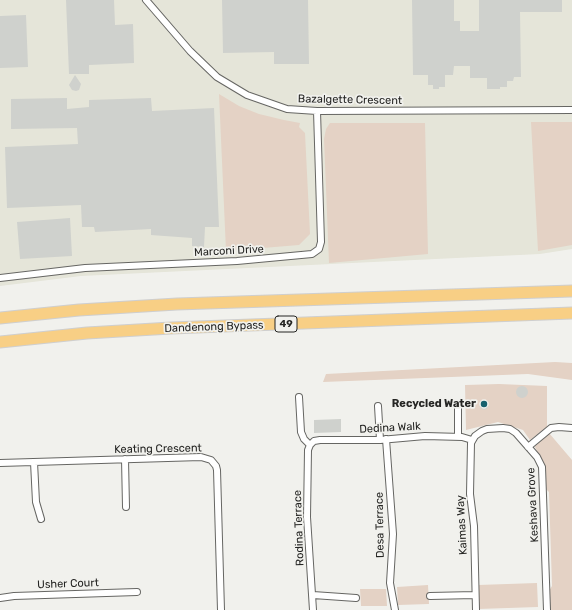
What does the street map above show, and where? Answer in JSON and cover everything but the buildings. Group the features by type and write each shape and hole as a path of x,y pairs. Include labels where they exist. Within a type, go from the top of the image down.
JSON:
{"highway":[{"name":"49","path":"0,318 80,310 170,304 572,291"},
{"name":"Dandenong Bypass","path":"0,342 171,328 572,313"}],"street":[{"name":"Bazalgette Crescent","path":"146,0 190,50 217,77 247,95 287,109 317,111 572,110"},
{"name":"Marconi Drive","path":"0,278 85,268 237,262 312,254 319,249 321,242 317,111"},
{"path":"300,397 301,432 304,439 310,445"},
{"name":"Desa Terrace","path":"378,406 383,440 392,534 390,583 395,610"},
{"path":"458,406 458,436"},
{"path":"528,447 551,428 572,428"},
{"name":"Keshava Grove","path":"472,440 478,433 484,430 507,429 514,431 540,461 542,470 547,610"},
{"name":"Dedina Walk","path":"310,445 314,441 320,440 383,440 425,436 458,436 466,437 472,440"},
{"name":"Kaimas Way","path":"472,440 470,452 470,488 474,526 476,610"},
{"name":"Rodina Terrace","path":"310,445 308,450 307,517 313,610"},
{"name":"Keating Crescent","path":"0,463 208,458 214,462 217,470 221,610"},
{"path":"125,459 126,507"},
{"path":"34,462 36,502 41,519"},
{"name":"Usher Court","path":"0,598 14,596 137,592"},
{"path":"313,595 356,598"},
{"path":"430,596 475,595"}],"shaded area":[{"path":"0,0 572,0 572,249 540,254 81,276 0,286"},
{"path":"219,94 239,106 259,114 300,123 299,127 305,133 310,234 299,245 226,251"},
{"path":"531,122 572,122 572,245 538,251"},
{"path":"330,123 425,123 428,254 329,263 324,139 326,129"},
{"path":"555,362 572,363 572,380 528,374 323,382 326,374"},
{"path":"499,384 547,386 547,427 530,440 523,430 498,422 466,430 465,385"},
{"path":"549,433 572,460 572,610 549,610 549,591 552,586 549,492 546,489 544,473 545,467 535,445"},
{"path":"537,583 538,607 478,609 478,585"},
{"path":"428,585 429,604 398,605 397,587"},
{"path":"360,589 386,589 387,606 361,606"}],"place":[{"name":"Recycled Water","path":"484,404"}]}
